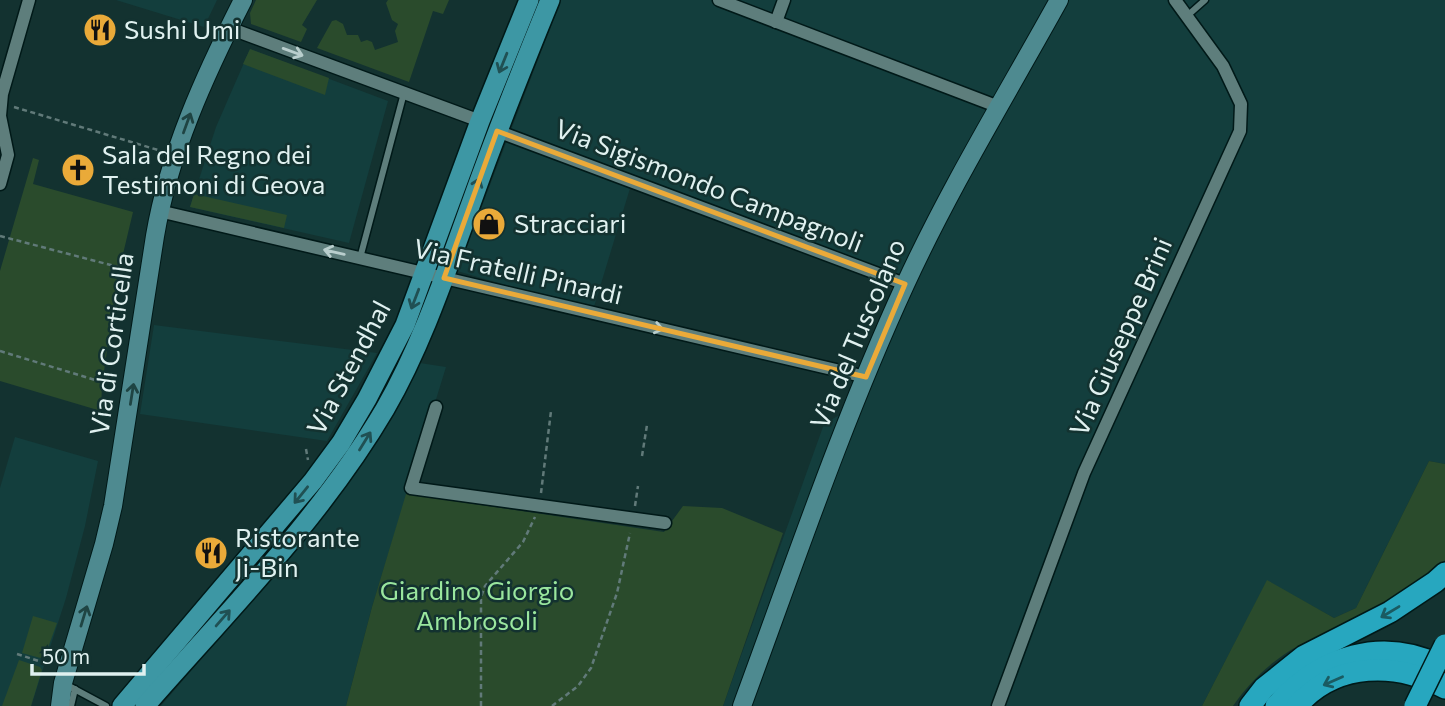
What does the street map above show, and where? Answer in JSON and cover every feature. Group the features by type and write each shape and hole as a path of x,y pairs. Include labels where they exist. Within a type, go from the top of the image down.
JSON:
{"highway":[{"path":"1250,706 1264,688 1304,656 1390,612 1435,582 1445,572"},
{"path":"1415,706 1445,645"},
{"path":"1276,706 1312,673 1345,657 1367,653 1402,653 1420,657 1445,668"},
{"path":"1297,706 1330,681 1363,671 1397,670 1414,674 1445,688"},
{"path":"1439,706 1445,694"}],"main road":[{"name":"Via Stendhal","path":"145,706 276,556 352,462 386,405 408,363 480,121 529,0"},
{"name":"Via Stendhal","path":"122,706 292,506 341,443 384,369 409,316 434,276 550,0"}],"street":[{"path":"0,184 8,155 3,109 5,82 29,0"},
{"name":"Via di Corticella","path":"60,706 69,686 113,506 159,211 191,111 243,0"},
{"path":"719,0 999,107"},
{"path":"776,22 784,0"},
{"name":"Via del Tuscolano","path":"742,706 866,377 905,284 1059,0"},
{"name":"Via Giuseppe Brini","path":"998,706 1084,473 1240,131 1241,104 1223,65 1175,0"},
{"path":"229,28 480,121"},
{"name":"Via Sigismondo Campagnoli","path":"497,131 905,284"},
{"name":"Via Fratelli Pinardi","path":"159,211 866,377"},
{"path":"436,407 411,488 665,523"}],"lane":[{"path":"1187,16 1205,0"},
{"path":"359,258 404,93"},
{"path":"69,686 71,706"},
{"path":"69,686 106,706"}],"path":[{"path":"3,109 158,150"},
{"path":"0,236 122,268"},
{"path":"0,352 106,383"},
{"path":"481,706 481,597 485,586 523,542 534,519 551,411"},
{"path":"642,456 647,425"},
{"path":"552,706 578,686 591,668 617,593 638,486"},
{"path":"17,654 48,664"}],"highlighted area":[{"path":"497,131 905,284 866,377 444,278"}],"shaded area":[{"path":"116,0 217,0 204,27"},
{"path":"561,0 1445,0 1445,464 1429,461 1356,608 1334,618 1267,581 1202,706 723,706 824,424 848,410 901,283 631,185 593,310 457,271"},
{"path":"250,49 388,101 349,243 190,207 216,127"},
{"path":"154,325 377,353 327,441 140,414"},
{"path":"420,363 446,367 372,607 346,706 161,706 334,503 383,432"},
{"path":"15,437 98,461 85,526 66,598 31,706 0,706 0,488"}],"green space":[{"path":"256,0 317,0 302,25 307,29 301,42 251,24 250,13"},
{"path":"388,0 449,0 443,14 433,11 409,82 317,48 332,21 336,20 343,24 347,35 358,35 361,42 372,42 375,50 398,42 395,31 398,24 392,20 386,3"},
{"path":"250,49 329,78 325,95 243,64"},
{"path":"33,158 39,160 33,184 133,212 118,275 102,385 101,411 0,381 0,271"},
{"path":"194,194 287,215 284,228 190,207"},
{"path":"1429,461 1445,464 1445,560 1415,587 1392,602 1290,650 1255,679 1233,706 1202,706 1267,580 1334,618 1356,608"},
{"name":"Giardino Giorgio Ambrosoli","path":"406,494 664,532 683,506 722,508 783,533 723,706 346,706"},
{"path":"33,616 57,623 44,659 22,653"},
{"path":"19,660 42,670 31,706 2,706"}],"place":[{"name":"Sushi Umi","path":"100,30"},
{"name":"Sala del Regno dei Testimoni di Geova","path":"78,170"},
{"name":"Stracciari","path":"489,224"},
{"name":"Ristorante Ji-Bin","path":"211,553"}]}
